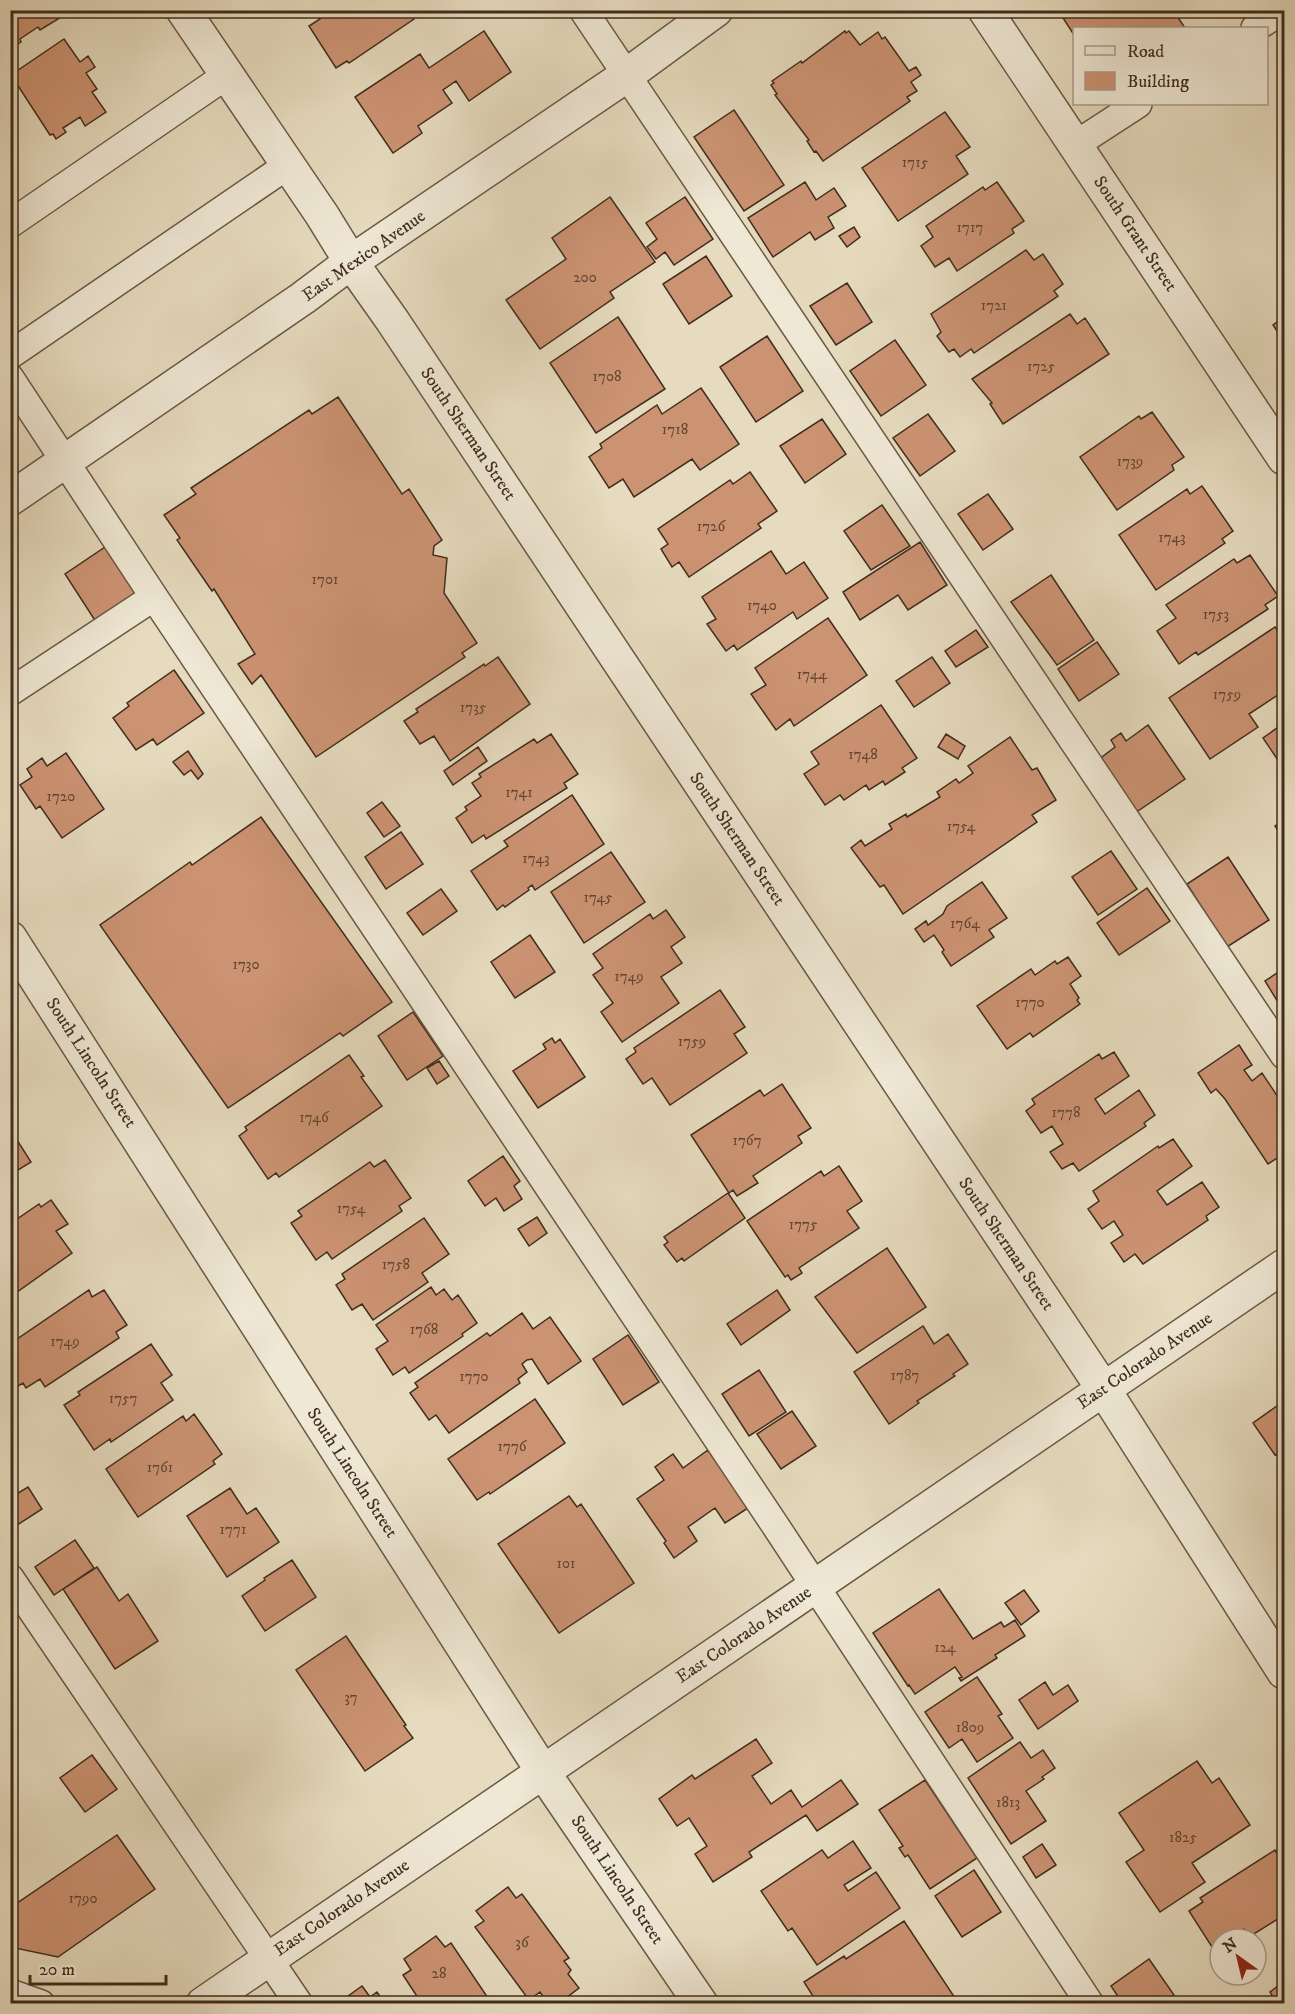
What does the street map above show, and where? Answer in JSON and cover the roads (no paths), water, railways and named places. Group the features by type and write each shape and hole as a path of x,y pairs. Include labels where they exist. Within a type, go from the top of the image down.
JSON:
{"street":[{"name":"South Sherman Street","path":"183,10 351,262 406,340 1104,1390 1284,1672"},
{"name":"East Mexico Avenue","path":"10,500 303,298 351,262 627,75 716,10"},
{"name":"South Grant Street","path":"985,10 1284,458"},
{"name":"South Lincoln Street","path":"10,938 543,1772 701,2004"},
{"name":"East Colorado Avenue","path":"203,2004 1284,1266"}],"lane":[{"path":"583,10 1284,1055"},
{"path":"1257,27 1283,10"},
{"path":"10,224 227,75"},
{"path":"1075,145 1136,105"},
{"path":"10,355 288,165"},
{"path":"10,378 816,1586 1090,2004"},
{"path":"10,692 154,597"},
{"path":"10,1578 299,2004"},
{"path":"10,1993 41,2004"}]}
